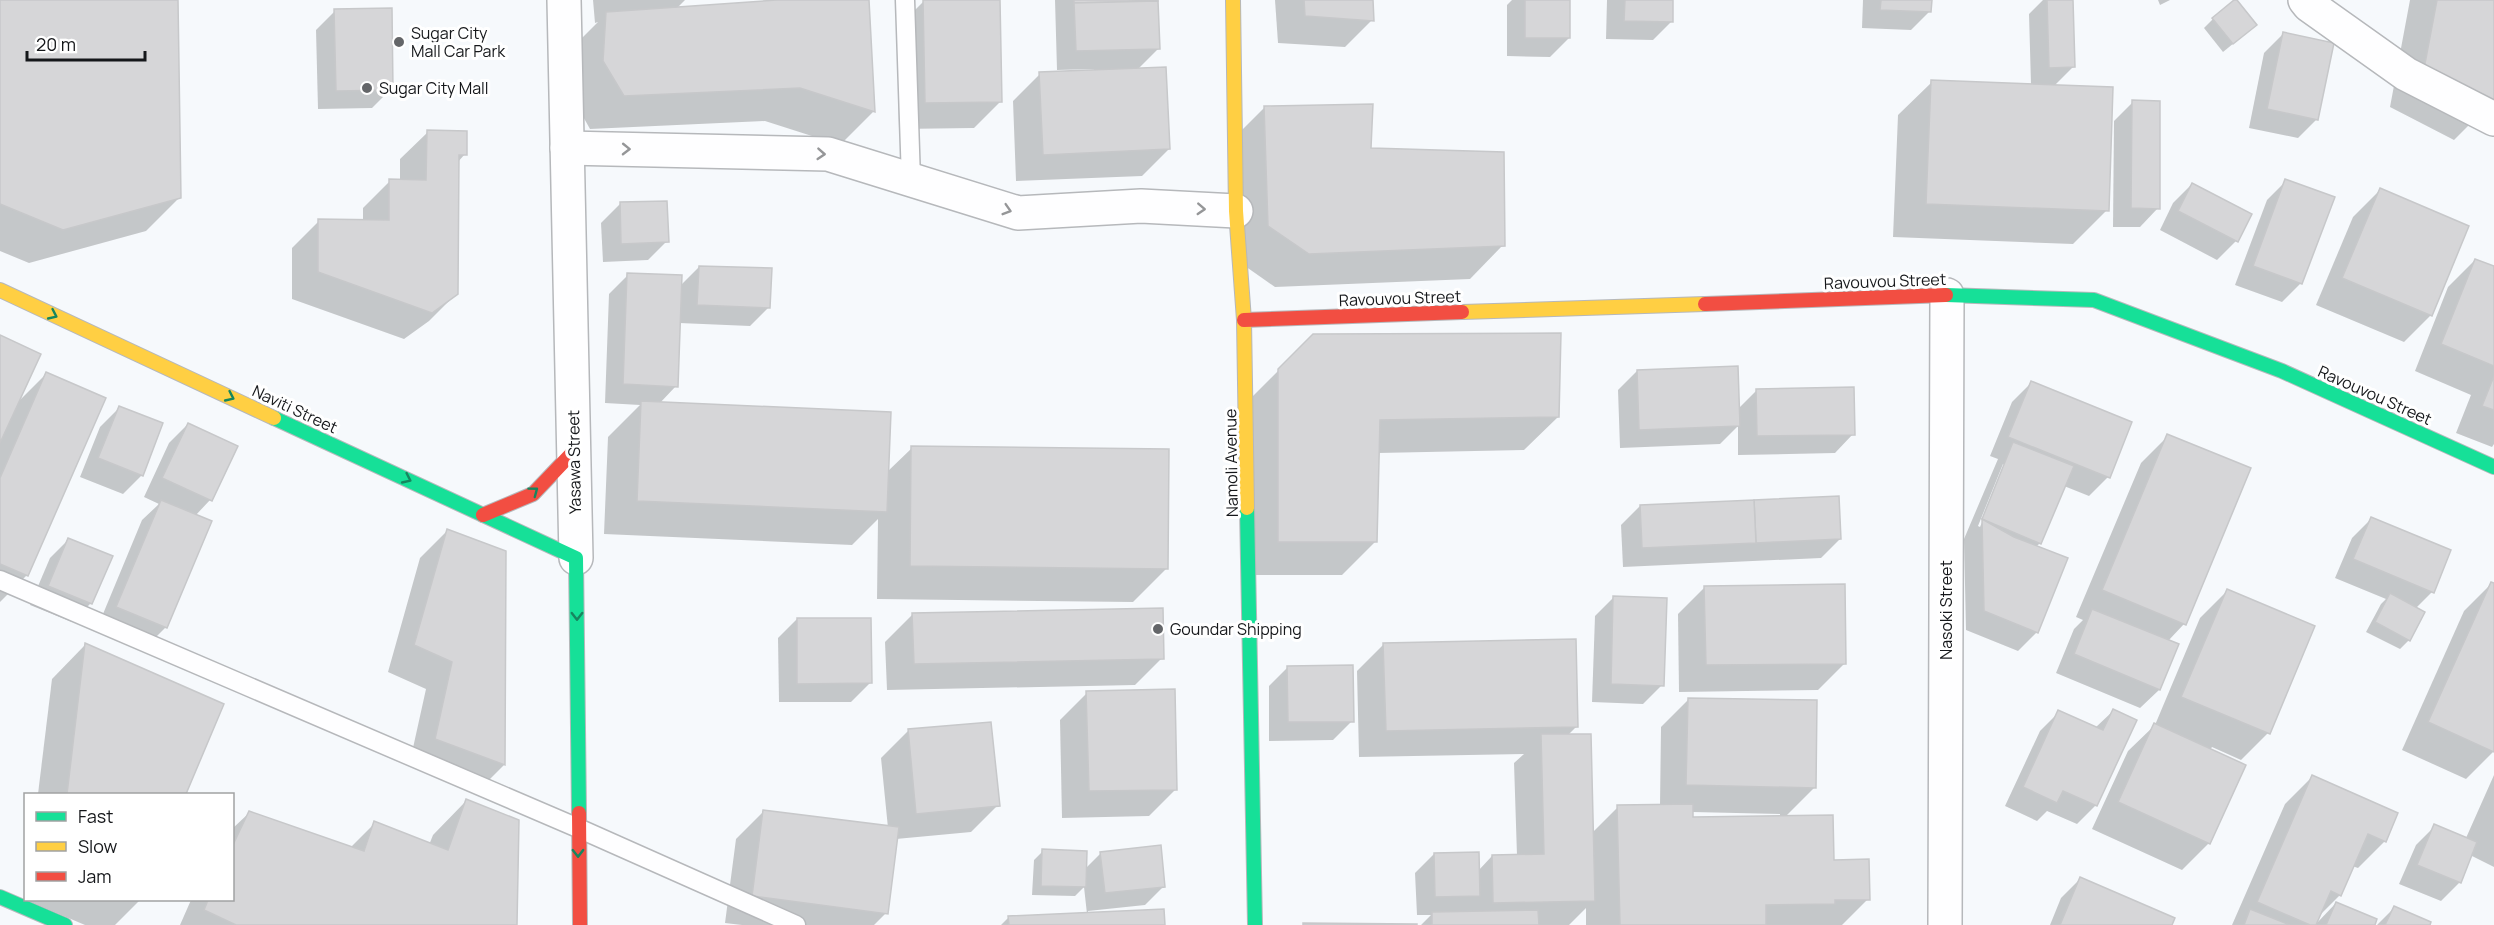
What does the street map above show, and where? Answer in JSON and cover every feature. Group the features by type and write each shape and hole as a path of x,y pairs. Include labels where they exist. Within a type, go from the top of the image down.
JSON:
{"main road":[{"name":"Namoli Avenue","path":"1233,0 1236,211 1244,320 1256,925"},
{"name":"Naviti Street","path":"0,290 576,558"},
{"name":"Ravouvou Street","path":"1244,320 1947,295 2094,300 2282,371 2494,467"},
{"path":"483,515 533,494 574,451"},
{"name":"Yasawa Street","path":"576,558 580,925"},
{"path":"0,897 65,925"}],"street":[{"name":"Yasawa Street","path":"564,0 576,558"},
{"path":"2305,0 2406,74 2494,119"},
{"path":"567,148 828,154 1018,213 1141,206 1236,211"},
{"name":"Nasoki Street","path":"1945,925 1947,295"}],"lane":[{"path":"905,0 911,180"},
{"path":"0,580 578,828 796,925"}],"building":[{"path":"0,0 178,0 181,198 63,230 0,204"},
{"path":"777,0 869,0 875,112 800,88 624,96 603,61 606,12"},
{"path":"923,0 1000,0 1002,102 925,103"},
{"path":"1074,0 1158,0 1158,1 1074,3"},
{"path":"1304,0 1373,0 1374,21 1305,16"},
{"path":"1525,0 1570,0 1570,38 1525,38"},
{"path":"1625,0 1673,0 1673,22 1624,21"},
{"path":"1881,0 1932,0 1931,12 1880,10"},
{"path":"2047,0 2073,0 2075,67 2049,68"},
{"path":"2237,0 2257,25 2233,44 2212,18"},
{"path":"2437,0 2494,0 2494,100 2489,107 2423,74"},
{"path":"1158,1 1160,49 1076,51 1074,3"},
{"path":"392,8 393,90 336,91 334,9"},
{"path":"2283,32 2334,43 2318,120 2267,109"},
{"path":"1166,67 1170,149 1043,155 1039,72"},
{"path":"1931,80 2113,87 2109,211 1926,204"},
{"path":"2132,100 2160,101 2160,209 2131,208"},
{"path":"1373,104 1371,148 1504,152 1505,246 1309,254 1268,226 1264,106"},
{"path":"427,130 467,131 467,155 459,155 458,294 432,313 318,272 318,219 389,220 389,179 426,180"},
{"path":"2285,179 2335,197 2302,284 2253,266"},
{"path":"2192,183 2252,214 2238,242 2178,211"},
{"path":"2380,188 2469,226 2432,316 2342,278"},
{"path":"667,201 669,242 621,244 620,202"},
{"path":"2475,259 2494,266 2494,366 2441,344"},
{"path":"699,266 772,268 770,308 697,305"},
{"path":"627,273 682,275 678,387 623,384"},
{"path":"1561,333 1559,417 1380,420 1377,542 1278,542 1278,369 1313,334"},
{"path":"0,335 41,354 0,443"},
{"path":"1738,366 1740,426 1639,430 1637,370"},
{"path":"46,372 106,398 28,576 0,564 0,478"},
{"path":"2494,376 2494,410 2482,406"},
{"path":"2031,381 2132,422 2110,478 2008,437"},
{"path":"1854,387 1855,435 1757,436 1756,389"},
{"path":"641,401 891,412 887,512 637,501"},
{"path":"119,406 163,423 143,476 98,458"},
{"path":"188,423 238,446 212,501 162,478"},
{"path":"2167,434 2251,468 2186,625 2102,590"},
{"path":"2013,442 2074,466 2041,544 1982,519"},
{"path":"911,446 1169,449 1168,569 910,566"},
{"path":"1839,496 1841,539 1756,543 1754,500"},
{"path":"161,500 212,521 167,628 116,607"},
{"path":"1754,500 1756,543 1642,548 1640,505"},
{"path":"2371,517 2451,550 2434,593 2353,559"},
{"path":"1982,519 2014,537 2068,558 2038,633 1984,611"},
{"path":"447,529 506,551 505,765 435,739 452,662 414,645"},
{"path":"68,538 113,556 92,604 48,586"},
{"path":"2491,582 2494,583 2494,752 2428,722"},
{"path":"1845,584 1846,664 1706,665 1704,586"},
{"path":"2227,589 2315,626 2270,734 2181,697"},
{"path":"2390,593 2425,612 2410,641 2375,622"},
{"path":"1613,596 1667,598 1664,686 1611,684"},
{"path":"1163,608 1164,659 914,664 912,613"},
{"path":"2092,609 2179,644 2160,690 2074,654"},
{"path":"797,618 871,618 872,683 797,684"},
{"path":"1576,639 1578,727 1386,731 1383,643"},
{"path":"85,643 224,704 186,793 67,793"},
{"path":"1353,665 1354,722 1288,722 1287,666"},
{"path":"1175,689 1177,790 1089,791 1086,691"},
{"path":"1688,698 1817,700 1816,788 1686,785"},
{"path":"2113,709 2137,720 2097,806 2063,791 2057,803 2023,787 2058,710 2103,730"},
{"path":"991,722 1000,806 916,814 908,729"},
{"path":"2154,723 2246,765 2210,844 2118,802"},
{"path":"1541,734 1591,734 1595,901 1493,903 1492,855 1544,854"},
{"path":"2312,775 2398,813 2386,842 2368,834 2341,896 2331,891 2316,925 2310,925 2257,902"},
{"path":"466,799 519,820 517,925 236,925 204,910 208,901 234,901 234,843 249,811 364,851 374,821 448,850"},
{"path":"1693,804 1693,817 1833,815 1834,860 1869,859 1870,900 1835,900 1835,904 1766,905 1766,925 1620,925 1617,805"},
{"path":"763,810 899,827 888,914 752,896"},
{"path":"2434,824 2477,842 2461,883 2417,865"},
{"path":"1161,845 1165,887 1105,893 1100,852"},
{"path":"1042,849 1087,851 1086,887 1041,886"},
{"path":"1479,852 1480,896 1435,897 1434,853"},
{"path":"2080,877 2175,918 2172,925 2060,925"},
{"path":"2336,902 2377,919 2375,925 2326,925"},
{"path":"2394,906 2431,922 2430,925 2385,925"},
{"path":"1164,909 1165,925 1009,925 1008,916"},
{"path":"2250,909 2290,925 2244,925"},
{"path":"1538,910 1539,925 1432,925 1432,912"},
{"path":"1303,923 1417,924 1417,925 1303,925"}],"traffic: fast":[{"path":"1946,295 2094,300 2282,371 2494,467"},
{"path":"274,418 576,558 579,813"},
{"path":"1247,508 1255,925"},
{"path":"0,897 65,925"}],"traffic: slow":[{"path":"1233,0 1236,211 1244,320 1247,508"},
{"path":"0,290 274,418"},
{"path":"1462,312 1705,304"}],"traffic: jam":[{"path":"1705,304 1946,295"},
{"path":"1244,320 1462,312"},
{"path":"483,515 533,494 574,451"},
{"path":"579,813 580,925"}],"place":[{"name":"Sugar City Mall Car Park","path":"399,42"},
{"name":"Sugar City Mall","path":"367,88"},
{"name":"Goundar Shipping","path":"1158,629"}]}
